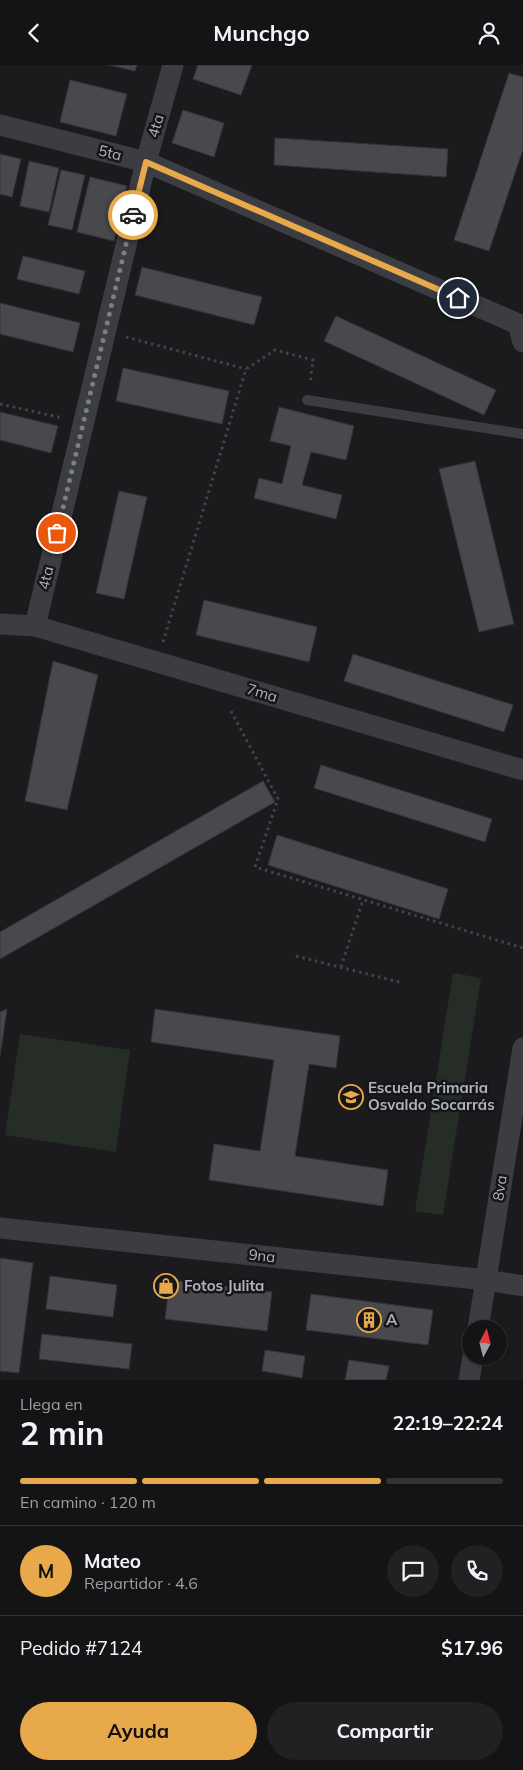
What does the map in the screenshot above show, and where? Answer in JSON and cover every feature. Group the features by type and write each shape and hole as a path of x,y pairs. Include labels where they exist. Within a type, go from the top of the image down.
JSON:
{"street":[{"name":"4ta","path":"35,626 146,162 173,65"},
{"name":"5ta","path":"0,125 146,162 521,325"},
{"name":"7ma","path":"0,624 35,626 523,770"},
{"name":"8va","path":"479,1320 523,1048"},
{"name":"9na","path":"0,1227 486,1280 523,1286"},
{"path":"469,1380 472,1365"}],"lane":[{"path":"307,400 523,433"}],"path":[{"path":"105,331 246,369"},
{"path":"157,662 246,369 275,350 313,360 307,400"},
{"path":"0,404 83,422"},
{"path":"231,711 278,799 255,867 523,948"},
{"path":"341,967 362,900"},
{"path":"296,956 403,983"}],"shaded area":[{"path":"453,973 481,978 443,1215 415,1211"},
{"path":"20,1034 130,1050 116,1152 5,1135"}],"building":[{"path":"109,65 137,65 135,71"},
{"path":"198,65 252,65 241,95 193,79"},
{"path":"509,73 523,77 523,149 489,251 454,240"},
{"path":"70,80 127,94 116,136 60,122"},
{"path":"183,110 224,123 214,157 172,143"},
{"path":"275,138 448,149 446,177 274,165"},
{"path":"0,154 21,159 12,197 0,194"},
{"path":"29,161 59,168 49,212 20,206"},
{"path":"61,170 85,175 72,230 48,225"},
{"path":"90,177 127,186 114,241 77,232"},
{"path":"23,256 85,271 79,294 17,279"},
{"path":"142,267 262,297 254,325 135,295"},
{"path":"0,303 80,323 73,352 0,334"},
{"path":"336,316 496,390 484,415 324,341"},
{"path":"123,368 229,391 222,424 116,401"},
{"path":"279,407 354,426 346,460 311,452 302,485 342,495 336,519 254,498 259,478 282,484 291,446 270,441"},
{"path":"0,412 58,426 51,453 0,440"},
{"path":"475,461 514,624 479,632 439,469"},
{"path":"119,491 147,497 124,599 96,593"},
{"path":"204,600 317,627 309,662 196,635"},
{"path":"353,654 513,705 504,732 344,681"},
{"path":"53,661 98,675 67,810 25,801"},
{"path":"321,765 492,819 485,842 314,788"},
{"path":"263,781 275,802 0,959 0,932"},
{"path":"277,835 448,889 439,919 268,865"},
{"path":"7,1009 0,1056 0,1012"},
{"path":"155,1009 340,1036 336,1068 309,1064 295,1156 388,1170 383,1206 209,1180 214,1144 260,1151 274,1060 151,1042"},
{"path":"0,1258 33,1263 19,1373 0,1371"},
{"path":"50,1276 117,1285 113,1317 46,1309"},
{"path":"170,1280 272,1292 267,1331 165,1319"},
{"name":"A","path":"311,1294 433,1310 428,1345 306,1330"},
{"path":"42,1334 132,1344 129,1369 39,1359"},
{"path":"265,1350 305,1356 302,1378 262,1371"},
{"path":"349,1360 389,1366 386,1380 345,1380"}],"way so far":[{"path":"57,533 133,215"}],"place":[{"name":"Escuela Primaria Osvaldo Socarrás","path":"351,1097"},
{"name":"Fotos Julita","path":"166,1286"},
{"name":"A","path":"369,1320"}],"route":[{"path":"133,215 146,162 458,298"}]}
